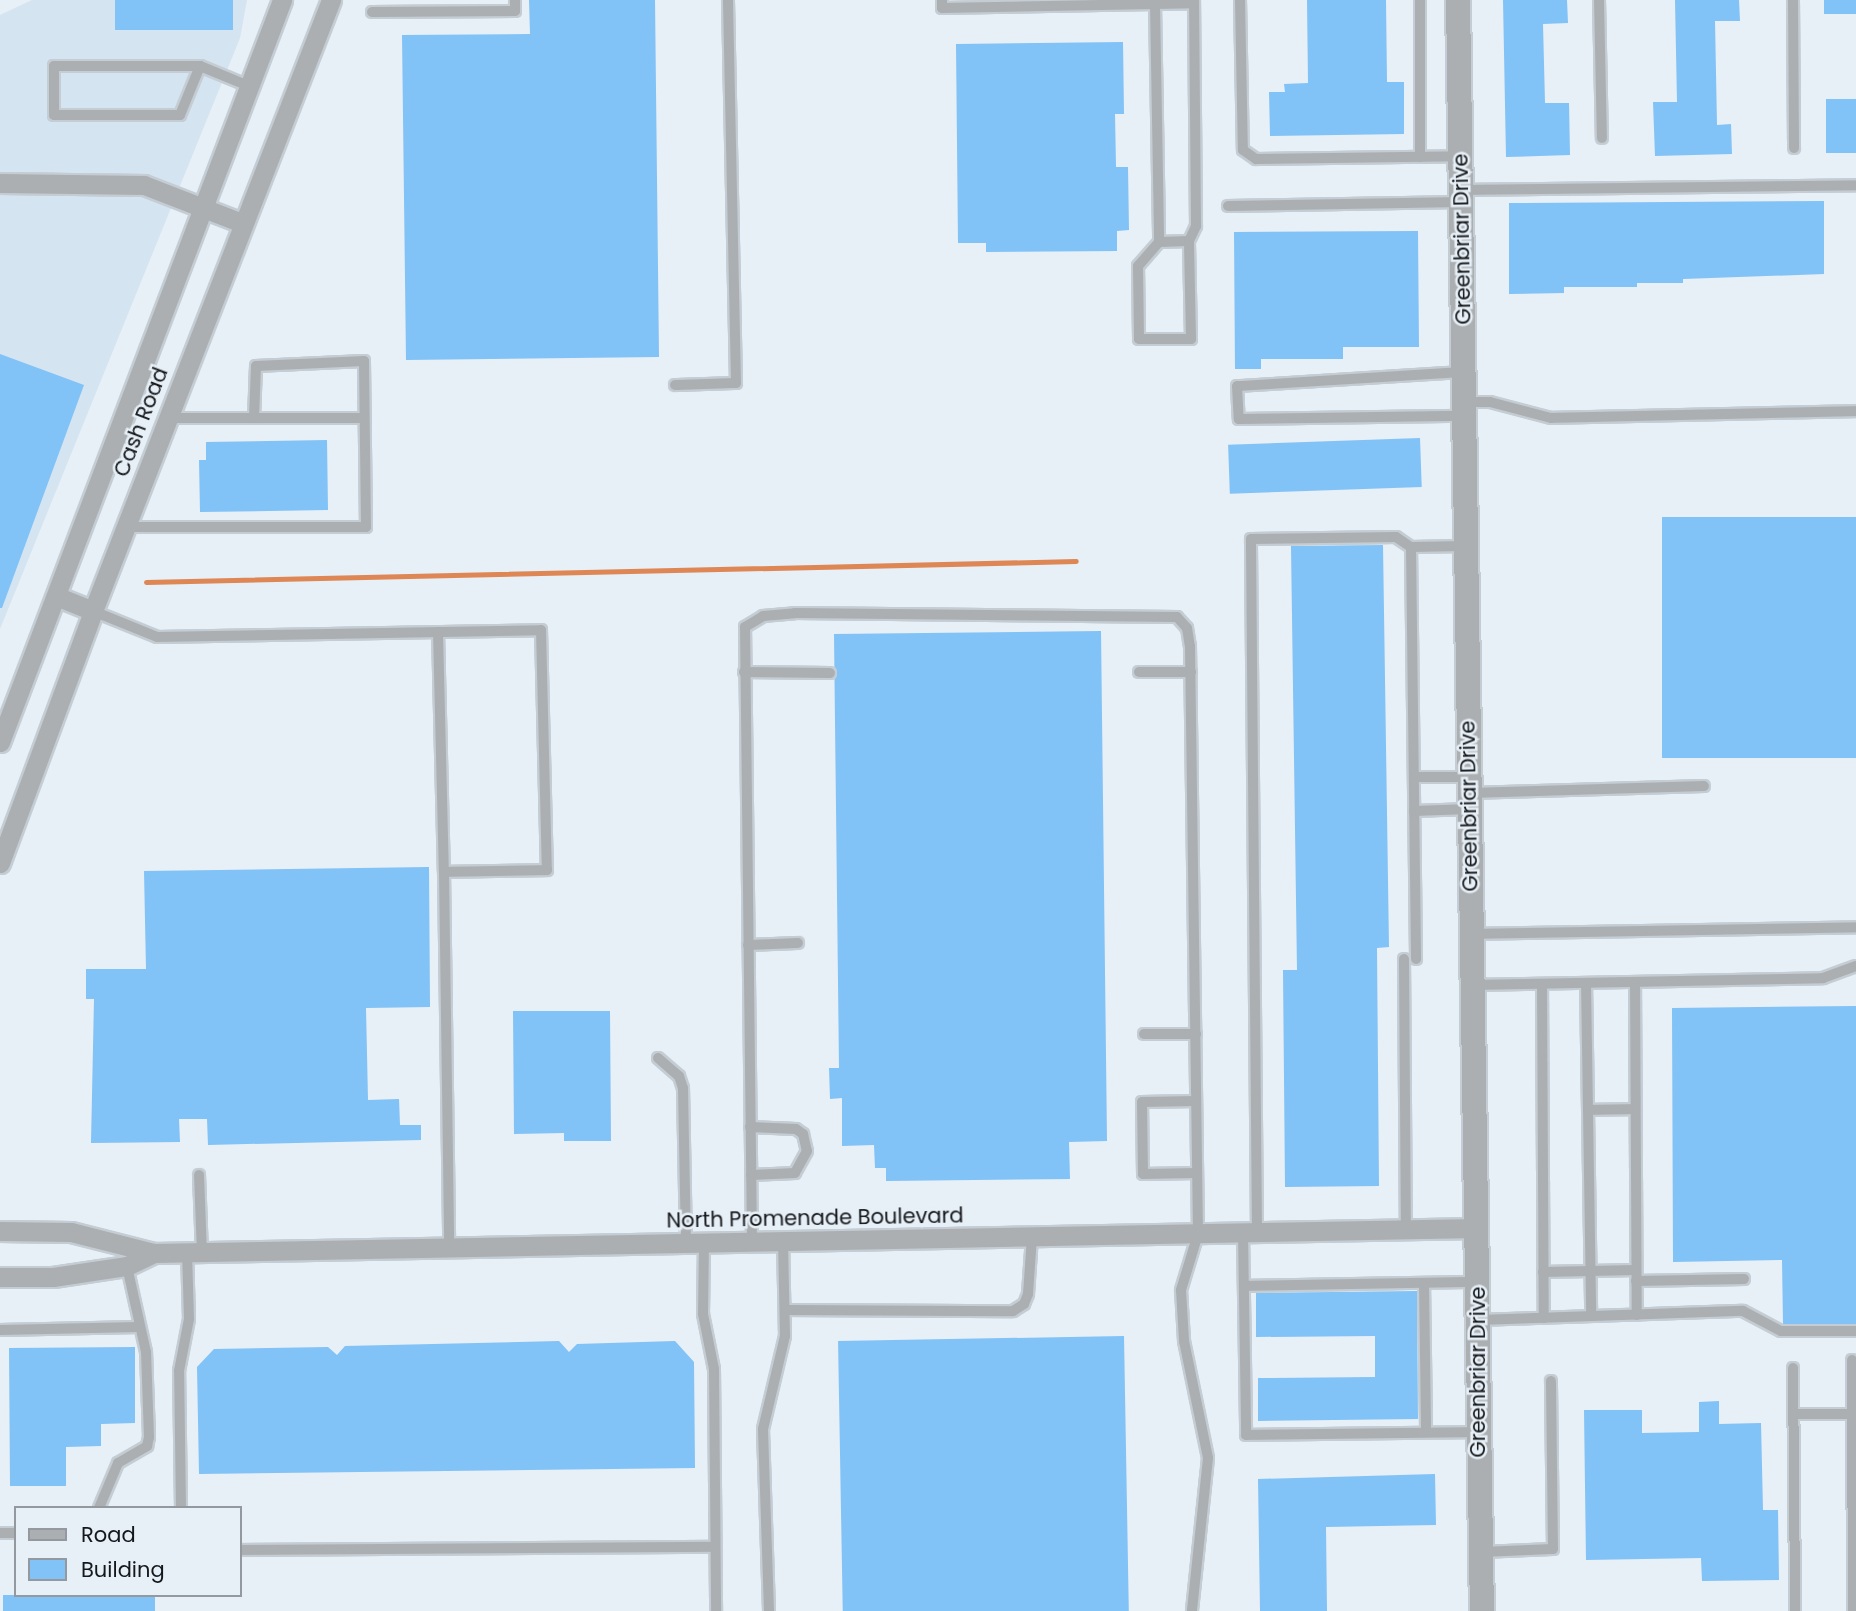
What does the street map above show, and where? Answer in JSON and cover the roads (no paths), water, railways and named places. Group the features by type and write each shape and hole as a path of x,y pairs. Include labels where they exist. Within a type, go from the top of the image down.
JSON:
{"street":[{"name":"Cash Road","path":"0,743 282,0"},
{"name":"Cash Road","path":"0,863 125,527 331,0"},
{"name":"Greenbriar Drive","path":"1458,0 1482,1611"},
{"path":"0,183 144,185 242,223"},
{"path":"57,596 93,611"},
{"name":"North Promenade Boulevard","path":"153,1253 1477,1228"},
{"path":"0,1231 71,1233 153,1253"},
{"path":"0,1277 53,1277 127,1266 153,1253"}],"lane":[{"path":"372,12 515,11 515,0"},
{"path":"675,384 736,383 728,0"},
{"path":"942,0 942,8 1194,2 1196,226 1189,241 1191,339 1139,339 1138,266 1159,242 1154,4"},
{"path":"1240,0 1243,150 1256,159 1461,156"},
{"path":"1420,0 1420,157"},
{"path":"1600,0 1602,138"},
{"path":"1793,0 1794,148"},
{"path":"200,66 180,115 54,115 54,66 200,66 249,86"},
{"path":"1228,206 1462,196 1856,185"},
{"path":"1159,242 1189,241"},
{"path":"125,527 366,527 362,418 364,361 256,366 254,418"},
{"path":"1463,372 1237,386 1239,419 1464,409 1490,402 1551,418 1856,411"},
{"path":"167,418 362,418"},
{"path":"1465,546 1411,547 1396,537 1251,539 1250,1233 1244,1286 1246,1436 1479,1432"},
{"path":"1411,547 1416,959"},
{"path":"93,611 157,638 541,630 547,870 444,872"},
{"path":"752,1242 745,627 763,616 900,613 1177,617 1187,628 1191,672 1198,1234 1181,1290 1184,1341 1208,1458 1192,1611"},
{"path":"438,632 449,1248"},
{"path":"744,672 830,673"},
{"path":"1139,672 1191,672"},
{"path":"1414,777 1468,793"},
{"path":"1414,811 1468,793 1704,786"},
{"path":"1471,934 1856,927"},
{"path":"748,945 798,943"},
{"path":"1404,959 1406,1230"},
{"path":"1472,985 1824,978 1856,966"},
{"path":"1587,982 1591,1316"},
{"path":"1635,982 1637,1314"},
{"path":"1542,984 1544,1318"},
{"path":"1144,1034 1196,1034"},
{"path":"659,1058 679,1076 683,1088 695,1243 703,1314 714,1369 716,1611"},
{"path":"1196,1101 1142,1102 1143,1174 1197,1173"},
{"path":"1588,1110 1635,1109"},
{"path":"750,1127 796,1129 803,1134 807,1151 806,1160 795,1174 751,1175"},
{"path":"181,1506 179,1371 190,1319 199,1175"},
{"path":"786,1310 1013,1311 1024,1304 1028,1294 1032,1237"},
{"path":"769,1611 763,1429 785,1336 783,1242"},
{"path":"100,1506 118,1463 147,1446 149,1437 145,1352 127,1266"},
{"path":"1543,1272 1590,1271 1744,1279"},
{"path":"1244,1286 1478,1282"},
{"path":"1424,1283 1426,1432"},
{"path":"1478,1320 1743,1311 1781,1331 1856,1331"},
{"path":"0,1330 139,1326"},
{"path":"1852,1360 1853,1611"},
{"path":"1793,1368 1795,1611"},
{"path":"1481,1552 1553,1549 1551,1381"},
{"path":"1794,1414 1852,1414"},
{"path":"242,1550 715,1547"}],"waterway":[{"path":"146,582 1076,561"}]}
